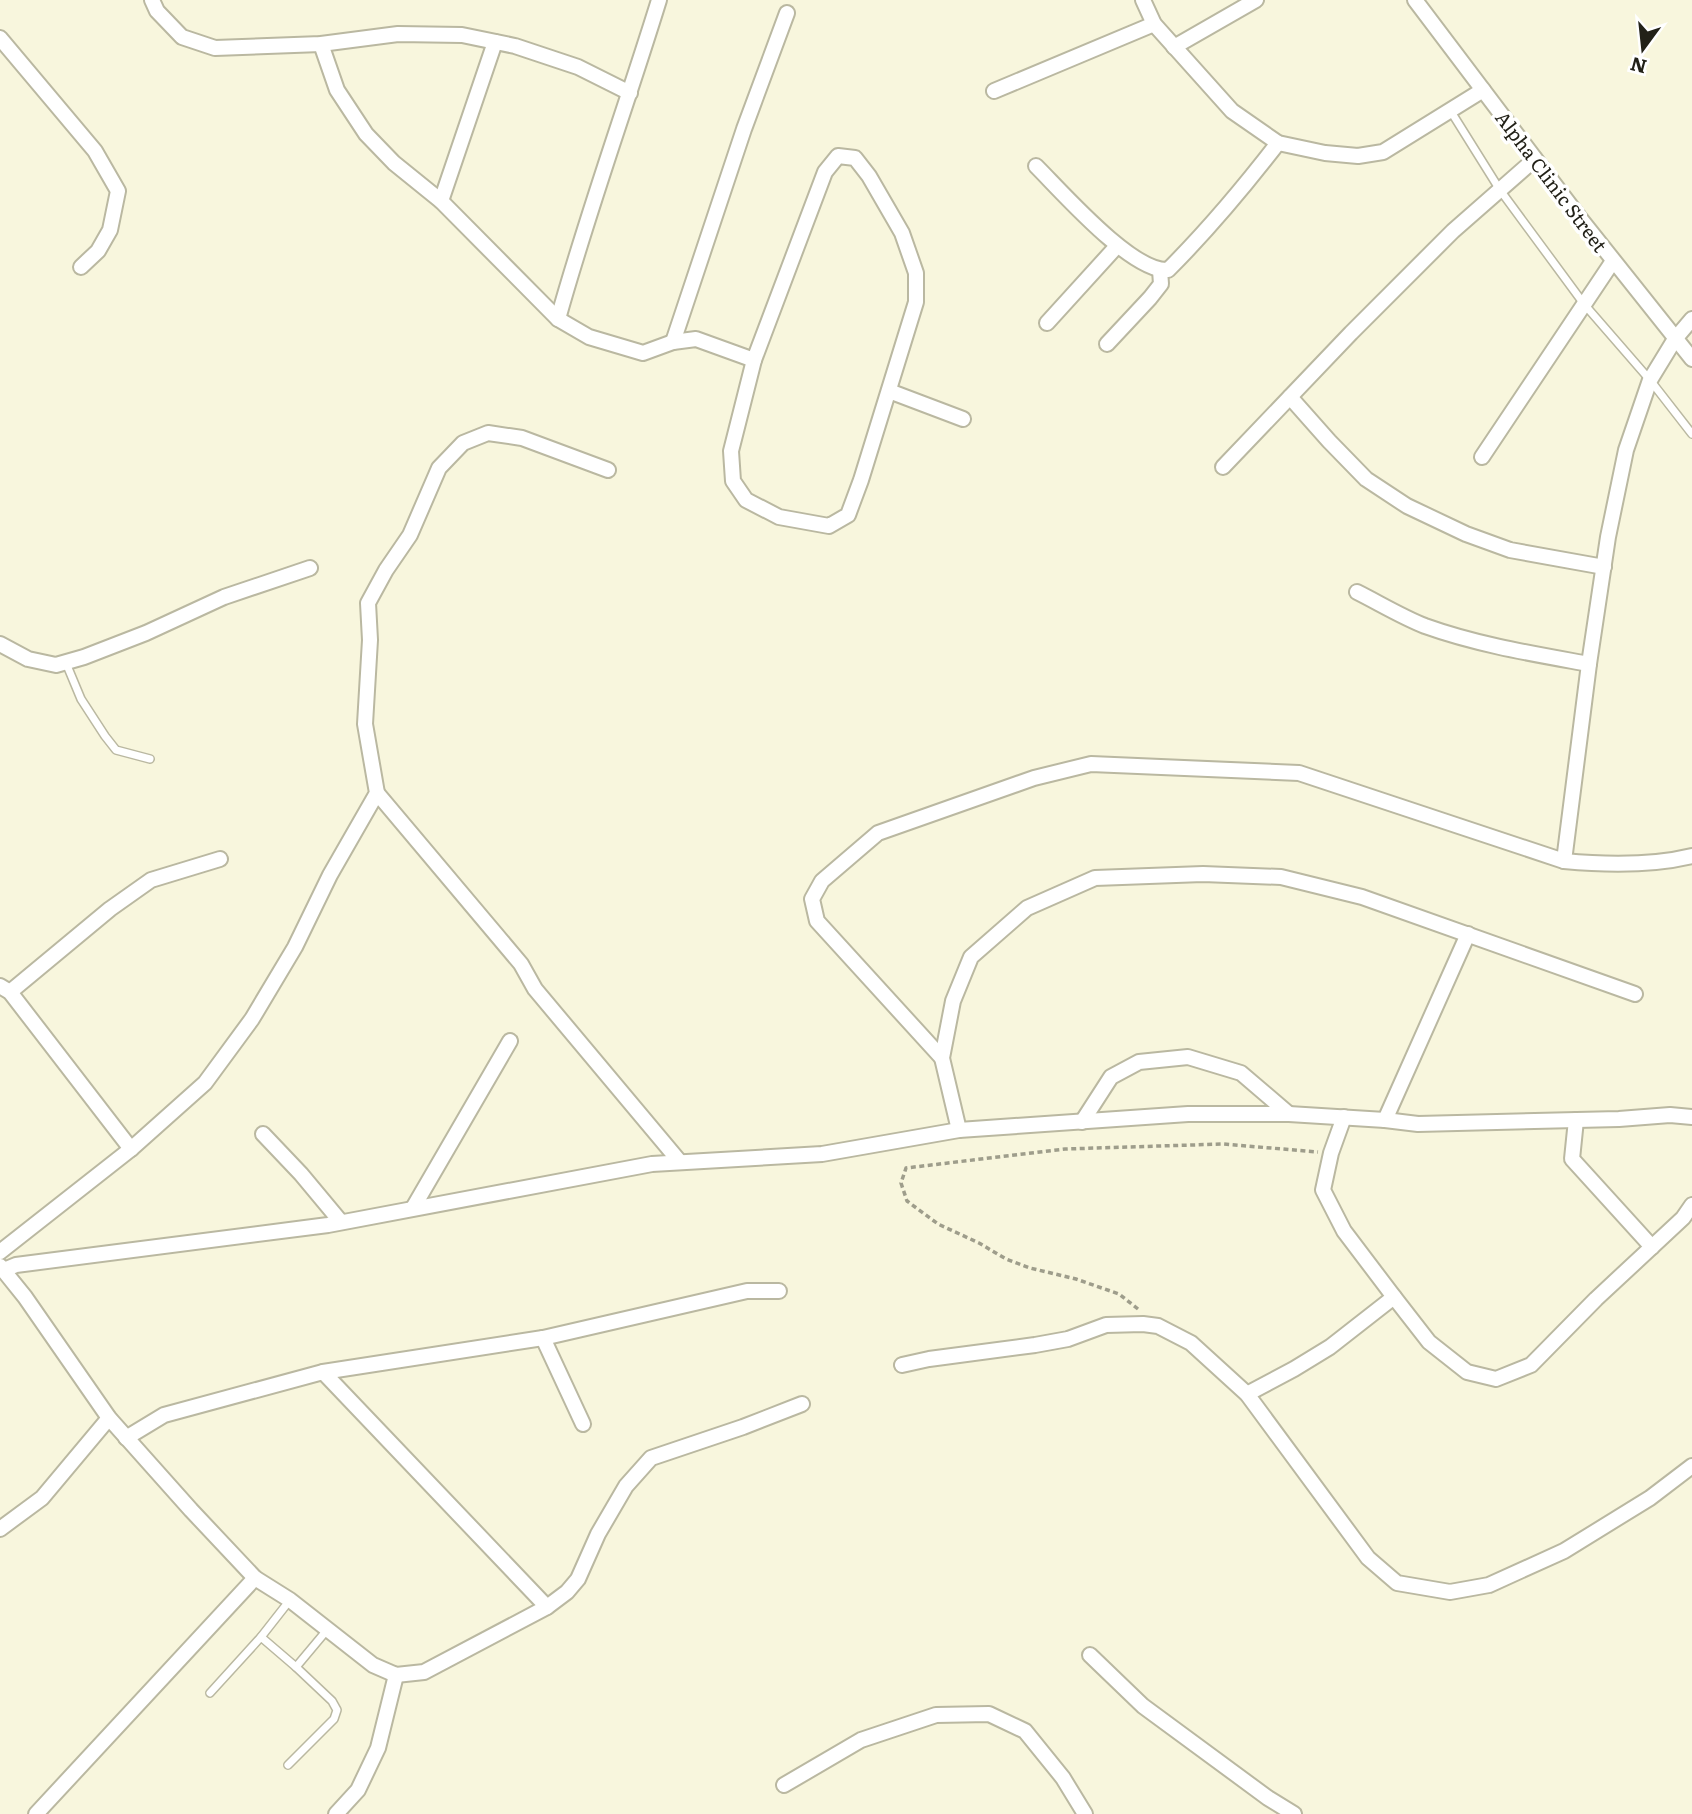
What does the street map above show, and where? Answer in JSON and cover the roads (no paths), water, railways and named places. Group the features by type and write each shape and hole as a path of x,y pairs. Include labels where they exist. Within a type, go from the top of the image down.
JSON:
{"street":[{"path":"152,0 156,11 183,37 215,48 321,44 398,34 462,35 515,46 578,67 630,93"},
{"path":"558,319 599,181 659,0"},
{"path":"1143,0 1154,24 1232,111 1278,143 1325,153 1357,156 1382,152 1483,90"},
{"path":"1174,47 1256,0"},
{"name":"Alpha Clinic Street","path":"1415,0 1535,159 1692,359"},
{"path":"673,342 744,129 787,13"},
{"path":"994,91 1154,24"},
{"path":"0,38 95,151 118,191 110,230 98,251 81,267"},
{"path":"441,201 495,42"},
{"path":"321,44 337,90 366,134 394,163 441,201 558,319 589,337 643,353 673,342 696,338 754,360"},
{"path":"1036,166 1117,246 1145,265 1168,270 1194,244 1278,143"},
{"path":"838,156 855,158 869,176 902,233 916,273 916,302 848,514 829,526 779,517 746,499 733,481 731,451 754,360 825,172 838,156"},
{"path":"1223,467 1444,240 1535,159"},
{"path":"1047,323 1117,246"},
{"path":"1482,457 1614,261"},
{"path":"1107,344 1161,284 1160,270"},
{"path":"1564,861 1608,537 1626,450 1650,380 1675,339 1692,319"},
{"path":"889,391 963,419"},
{"path":"1290,397 1366,479 1407,506 1465,534 1510,550 1604,567"},
{"path":"608,470 522,438 488,433 463,443 439,468 410,535 368,603 370,640 365,724 377,793 522,964 535,989 680,1163"},
{"path":"0,644 28,659 56,665 65,663 146,633 224,597 310,568"},
{"path":"1357,592 1422,625 1453,635 1589,664"},
{"path":"942,1058 817,921 812,899 822,881 878,833 1034,778 1091,764 1299,773 1564,861 1599,864 1644,863 1692,856"},
{"path":"0,1252 131,1149 205,1083 252,1020 295,947 330,875 377,793"},
{"path":"131,1149 5,989 151,880 220,859"},
{"path":"959,1130 942,1058 953,1001 971,957 1027,908 1096,878 1203,874 1281,877 1362,897 1635,994"},
{"path":"1385,1120 1468,934"},
{"path":"413,1208 510,1041"},
{"path":"1082,1122 1111,1077 1139,1062 1188,1057 1241,1073 1289,1114"},
{"path":"802,1404 651,1458 626,1486 598,1534 578,1578 567,1592 547,1608 424,1672 396,1675 373,1665 290,1601 255,1578 109,1418 2,1268 341,1222 652,1164 822,1154 959,1130 1188,1114 1289,1114 1418,1124 1619,1119 1670,1115 1692,1118"},
{"path":"1345,1117 1331,1153 1323,1190 1344,1231 1429,1342 1467,1372 1496,1379 1531,1365 1684,1217 1692,1205"},
{"path":"1576,1120 1572,1159 1652,1247"},
{"path":"262,1134 301,1174 341,1222"},
{"path":"127,1437 164,1415 323,1372 543,1338 747,1291 779,1290"},
{"path":"1247,1394 1330,1347 1394,1297"},
{"path":"902,1366 929,1359 1068,1339 1106,1325 1158,1326 1191,1343 1247,1394 1368,1558 1397,1583 1450,1592 1489,1585 1564,1551 1650,1498 1692,1465"},
{"path":"543,1338 583,1424"},
{"path":"323,1372 547,1608"},
{"path":"0,1529 42,1498 109,1418"},
{"path":"37,1814 255,1578"},
{"path":"1090,1655 1143,1706 1268,1798 1294,1814"},
{"path":"336,1814 358,1790 378,1748 396,1675"},
{"path":"784,1785 860,1740 936,1715 989,1714 1025,1731 1063,1778 1085,1814"}],"lane":[{"path":"1450,110 1500,190 1584,304 1650,380 1692,435"},
{"path":"65,663 81,699 116,750 150,760"},
{"path":"210,1693 290,1601"},
{"path":"296,1667 327,1629"},
{"path":"261,1637 332,1701 337,1710 334,1719 288,1765"}]}
